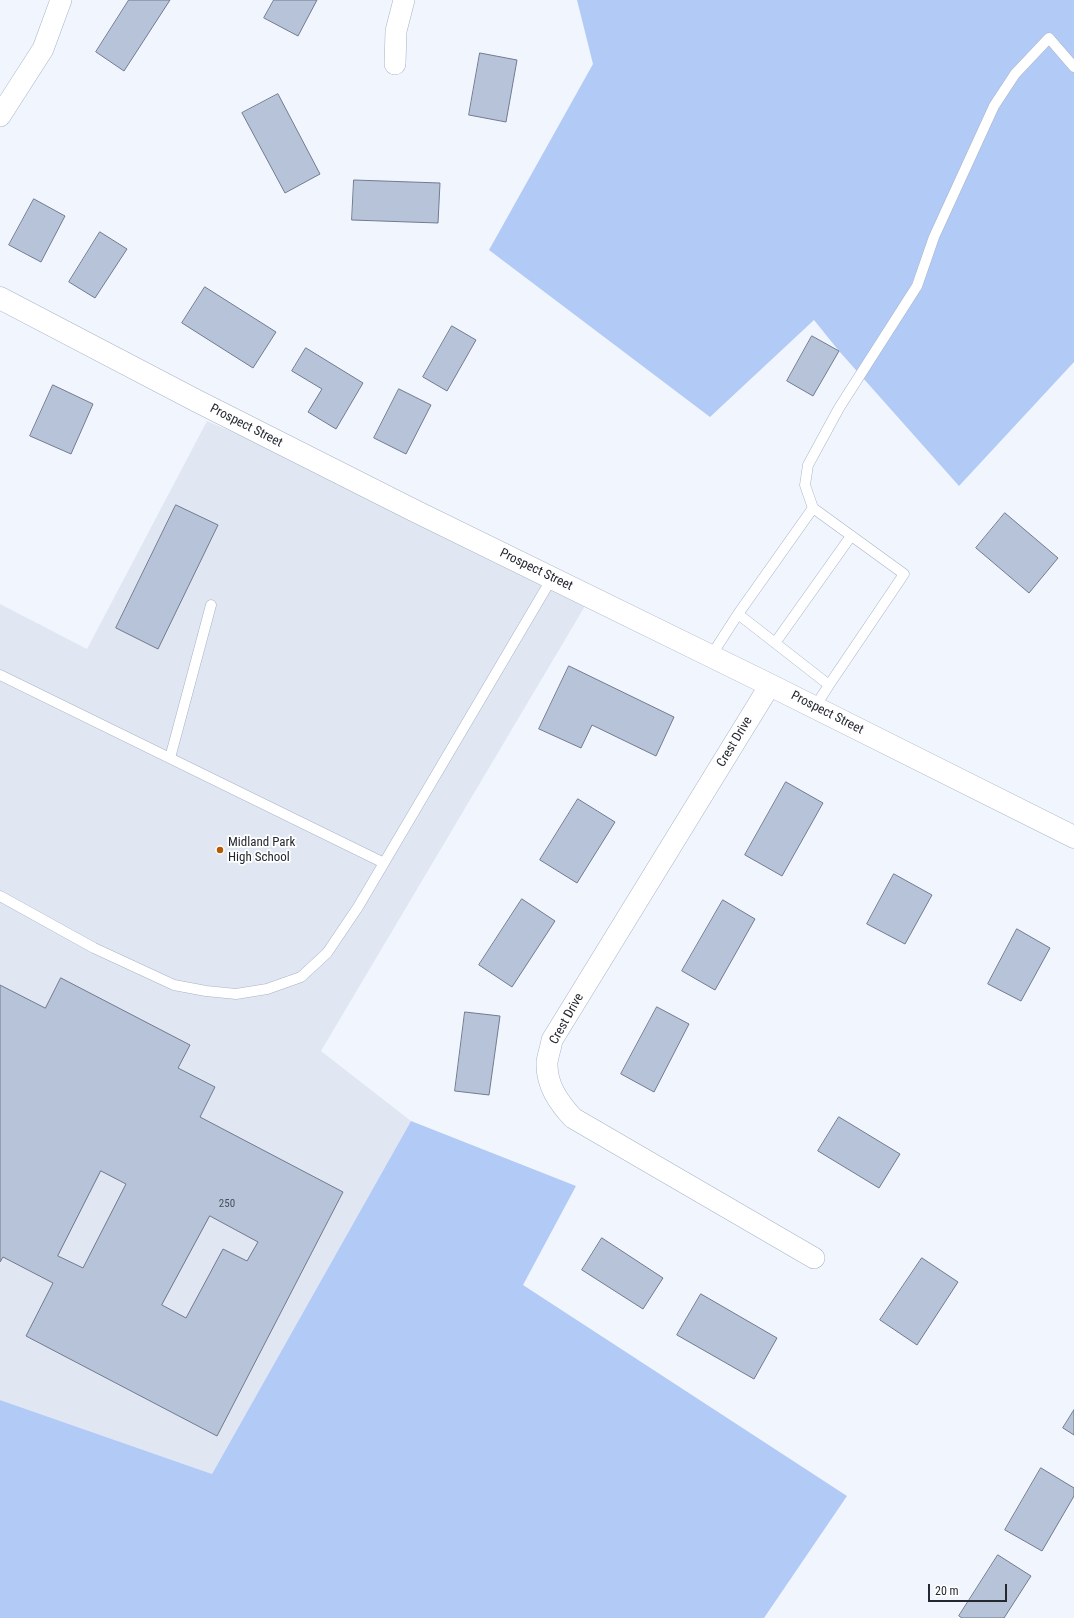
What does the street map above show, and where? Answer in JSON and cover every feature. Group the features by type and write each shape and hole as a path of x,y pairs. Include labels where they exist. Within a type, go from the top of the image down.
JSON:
{"main road":[{"name":"Prospect Street","path":"0,298 308,457 815,707 1074,837"}],"street":[{"path":"0,116 43,49 61,0"},
{"path":"395,64 396,31 404,0"},
{"name":"Crest Drive","path":"770,685 552,1040 547,1063 551,1087 559,1103 573,1118 814,1258"}],"lane":[{"path":"815,707 904,574 813,508 805,485 808,465 838,408 917,286 934,237 994,106 1015,74 1049,38 1074,67"},
{"path":"711,656 738,614 813,508"},
{"path":"775,642 851,536"},
{"path":"0,896 94,948 174,985 206,992 236,994 267,989 301,976 327,952 384,863 552,578"},
{"path":"170,758 211,605"},
{"path":"738,614 829,685"},
{"path":"0,675 384,863"}],"shaded area":[{"path":"577,0 1074,0 1074,362 959,486 839,351 814,320 710,417 489,250 593,64"},
{"name":"Midland Park High School","path":"207,421 413,510 588,601 321,1051 411,1121 212,1474 0,1400 0,604 87,649"},
{"path":"411,1121 576,1186 523,1285 847,1496 764,1618 0,1618 0,1400 212,1474"}],"building":[{"path":"129,0 170,0 124,71 96,52"},
{"path":"274,0 317,0 298,36 264,18"},
{"path":"480,53 517,60 506,122 469,115"},
{"path":"278,94 320,174 285,193 242,113"},
{"path":"354,180 440,183 438,223 352,220"},
{"path":"34,199 65,216 41,262 9,245"},
{"path":"100,232 127,249 95,298 69,282"},
{"path":"205,287 276,332 253,368 182,323"},
{"path":"452,326 476,340 447,391 423,377"},
{"path":"812,336 839,351 813,396 787,381"},
{"path":"306,348 363,383 336,429 308,412 322,389 292,371"},
{"path":"53,385 93,404 71,454 30,436"},
{"path":"399,389 431,405 406,454 374,438"},
{"path":"176,505 218,525 158,649 116,628"},
{"path":"1005,513 1058,558 1029,593 976,548"},
{"path":"569,666 674,717 656,756 592,725 581,748 539,729"},
{"path":"786,782 823,803 782,876 745,855"},
{"path":"578,799 615,822 577,883 540,860"},
{"path":"894,874 932,895 905,944 867,924"},
{"path":"522,899 555,921 512,987 479,965"},
{"path":"723,900 755,919 715,990 682,971"},
{"path":"1017,929 1050,948 1021,1001 988,984"},
{"path":"61,978 190,1045 178,1068 215,1087 200,1117 343,1192 217,1436 26,1336 53,1283 3,1257 0,1262 0,985 45,1008","holes":["101,1171 126,1184 83,1268 58,1256","210,1216 258,1242 247,1261 223,1249 186,1318 162,1305"]},
{"path":"657,1007 689,1024 654,1092 621,1074"},
{"path":"465,1012 500,1016 489,1095 455,1091"},
{"path":"839,1117 900,1154 879,1188 818,1151"},
{"path":"602,1238 663,1278 643,1309 582,1270"},
{"path":"922,1258 958,1282 917,1345 880,1320"},
{"path":"701,1294 777,1338 754,1379 677,1335"},
{"path":"1074,1410 1074,1435 1063,1428"},
{"path":"1041,1468 1074,1488 1074,1496 1042,1551 1005,1530"},
{"path":"998,1555 1031,1576 1004,1618 962,1618 959,1616"}],"place":[{"name":"Midland Park High School","path":"220,850"}]}
